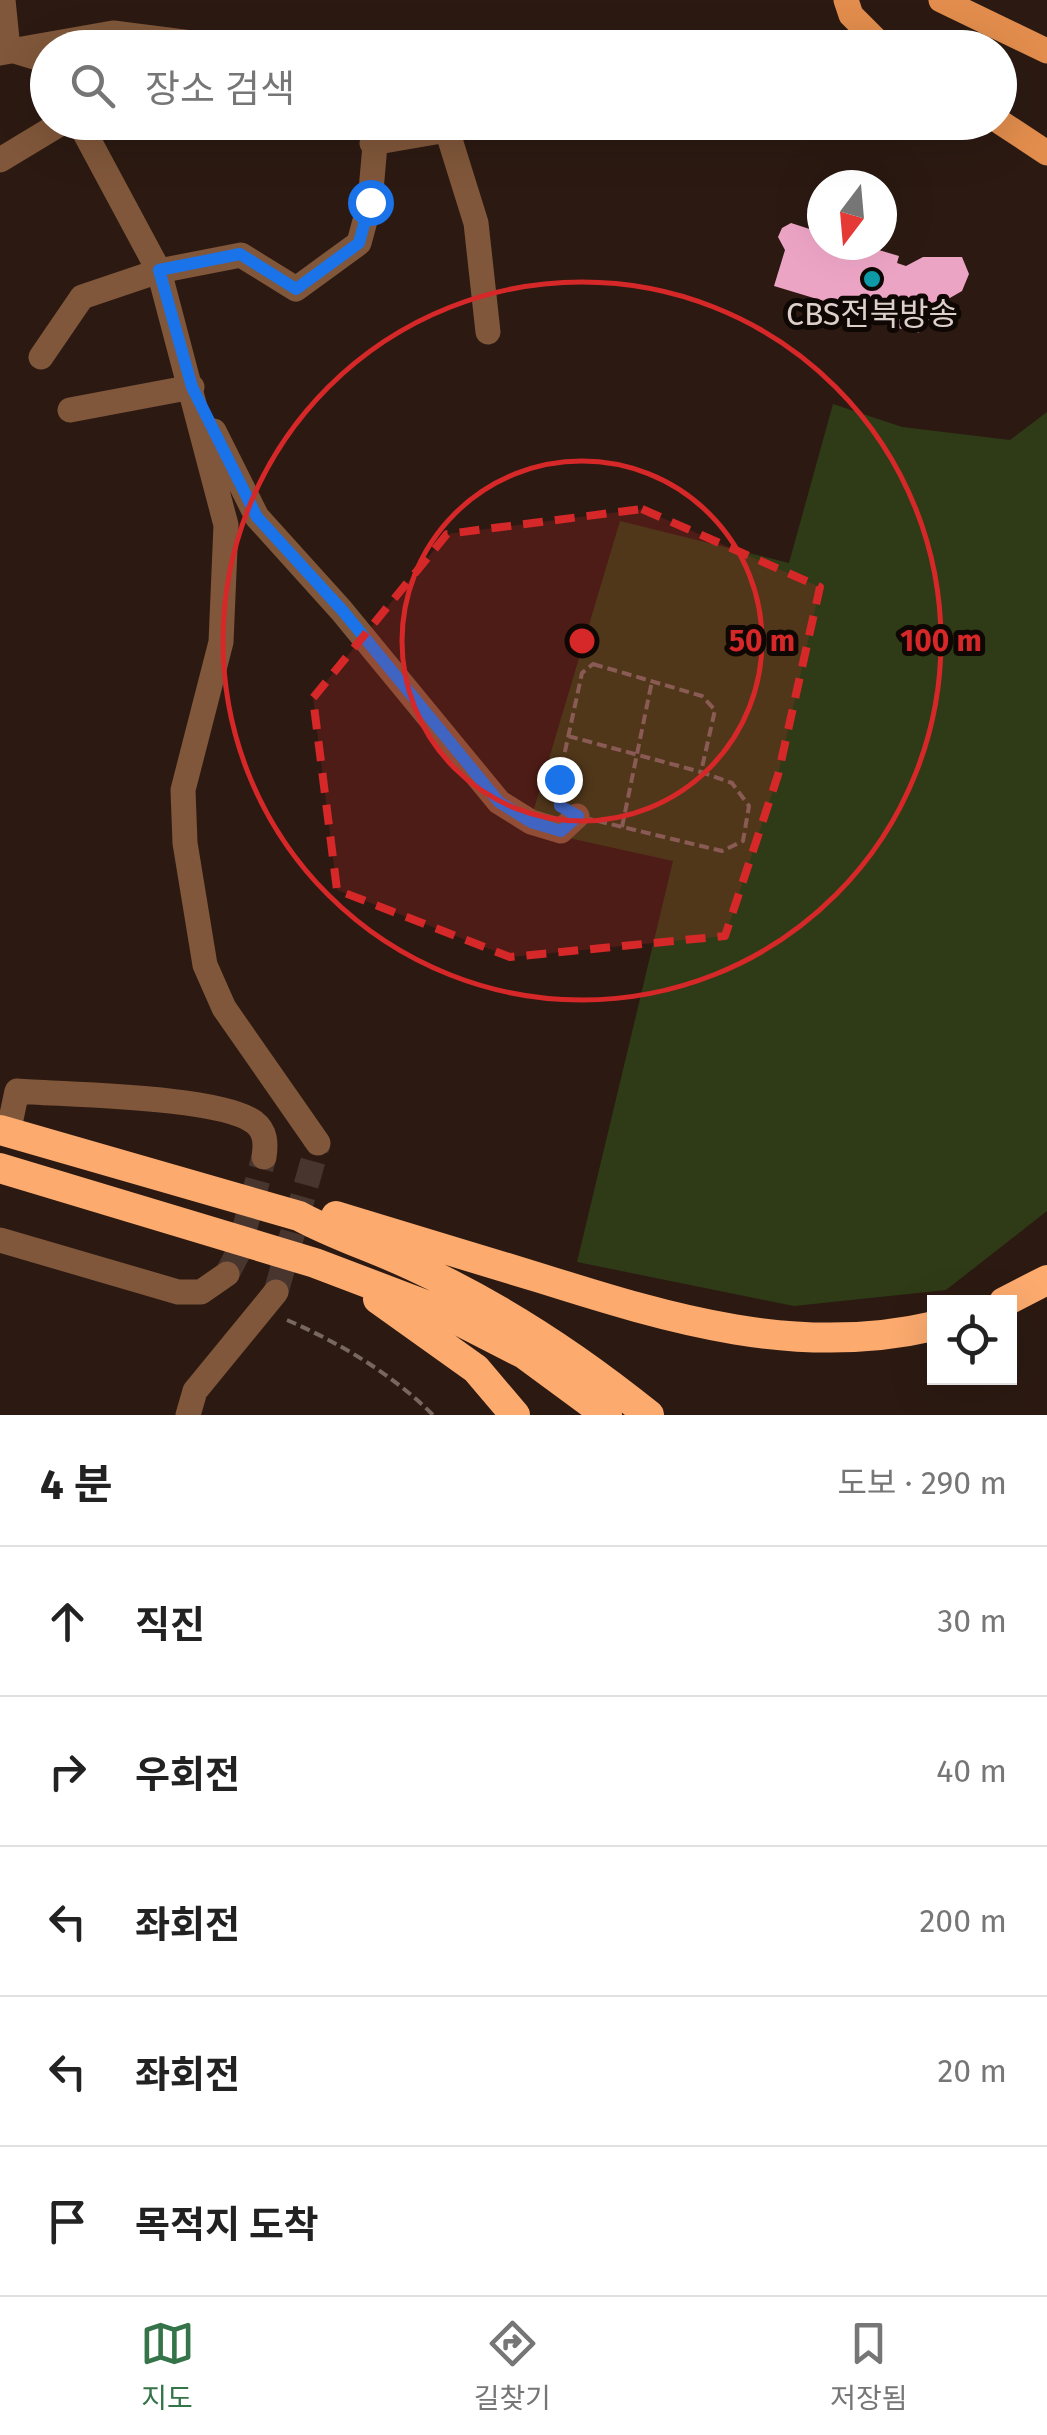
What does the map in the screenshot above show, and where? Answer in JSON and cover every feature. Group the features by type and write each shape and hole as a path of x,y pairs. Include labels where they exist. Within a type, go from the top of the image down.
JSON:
{"highway":[{"path":"4,1132 299,1216 335,1236 412,1265 524,1325 649,1415"},
{"path":"0,1168 315,1263 485,1331 524,1354 608,1415"},
{"path":"299,1216 335,1216 637,1308 734,1331 857,1339 927,1327"},
{"path":"315,1263 373,1295 440,1341 476,1369 515,1415"},
{"path":"1017,1295 1047,1280"}],"main road":[{"path":"846,0 851,16 865,30"},
{"path":"941,0 1005,30"},
{"path":"1017,36 1047,50"},
{"path":"1017,133 1047,152"}],"street":[{"path":"3,0 4,51"},
{"path":"4,51 30,47"},
{"path":"4,51 30,57"},
{"path":"0,160 33,140"},
{"path":"89,140 159,270 226,524 221,642 183,790 185,843 205,964 224,1008 318,1143"},
{"path":"41,358 82,298 159,270 240,254 296,289 359,243 370,202 374,140"},
{"path":"450,140 476,223 488,332"},
{"path":"70,410 192,387"},
{"path":"192,387 257,517 342,610 499,802 531,822 561,831 578,816"},
{"path":"4,1132 17,1091 208,1107 255,1123 264,1137 264,1157"},
{"path":"0,1240 178,1292 201,1292 227,1274"},
{"path":"188,1415 195,1391 270,1301"}],"path":[{"path":"568,736 732,783 748,806 743,841 722,851 578,816 560,806 559,779 568,736 582,674 593,664 702,696 715,710 702,772"},
{"path":"622,827 652,681"},
{"path":"270,1301 412,1394 433,1415"}],"highlighted area":[{"path":"642,509 820,587 778,775 725,936 510,957 337,890 313,698 447,534"}],"green space":[{"path":"833,404 902,427 1010,440 1047,412 1047,1211 946,1290 794,1306 577,1262 673,861 528,829 620,521 789,563"}],"building":[{"name":"CBS전북방송","path":"791,223 807,228 807,260 897,260 897,255 899,256 897,263 906,266 923,257 962,257 969,274 962,291 936,306 931,321 923,319 919,333 843,315 845,310 827,302 774,286 785,250 778,237 782,228"}],"tunnel":[{"path":"276,1292 318,1143"},
{"path":"227,1274 238,1253 264,1157"}],"place":[{"name":"CBS전북방송","path":"872,279"}],"route":[{"path":"370,202 359,243 296,289 240,254 159,270 192,387 257,517 342,610 450,748 499,802 531,822 561,831 578,816 560,806 559,779"}]}
